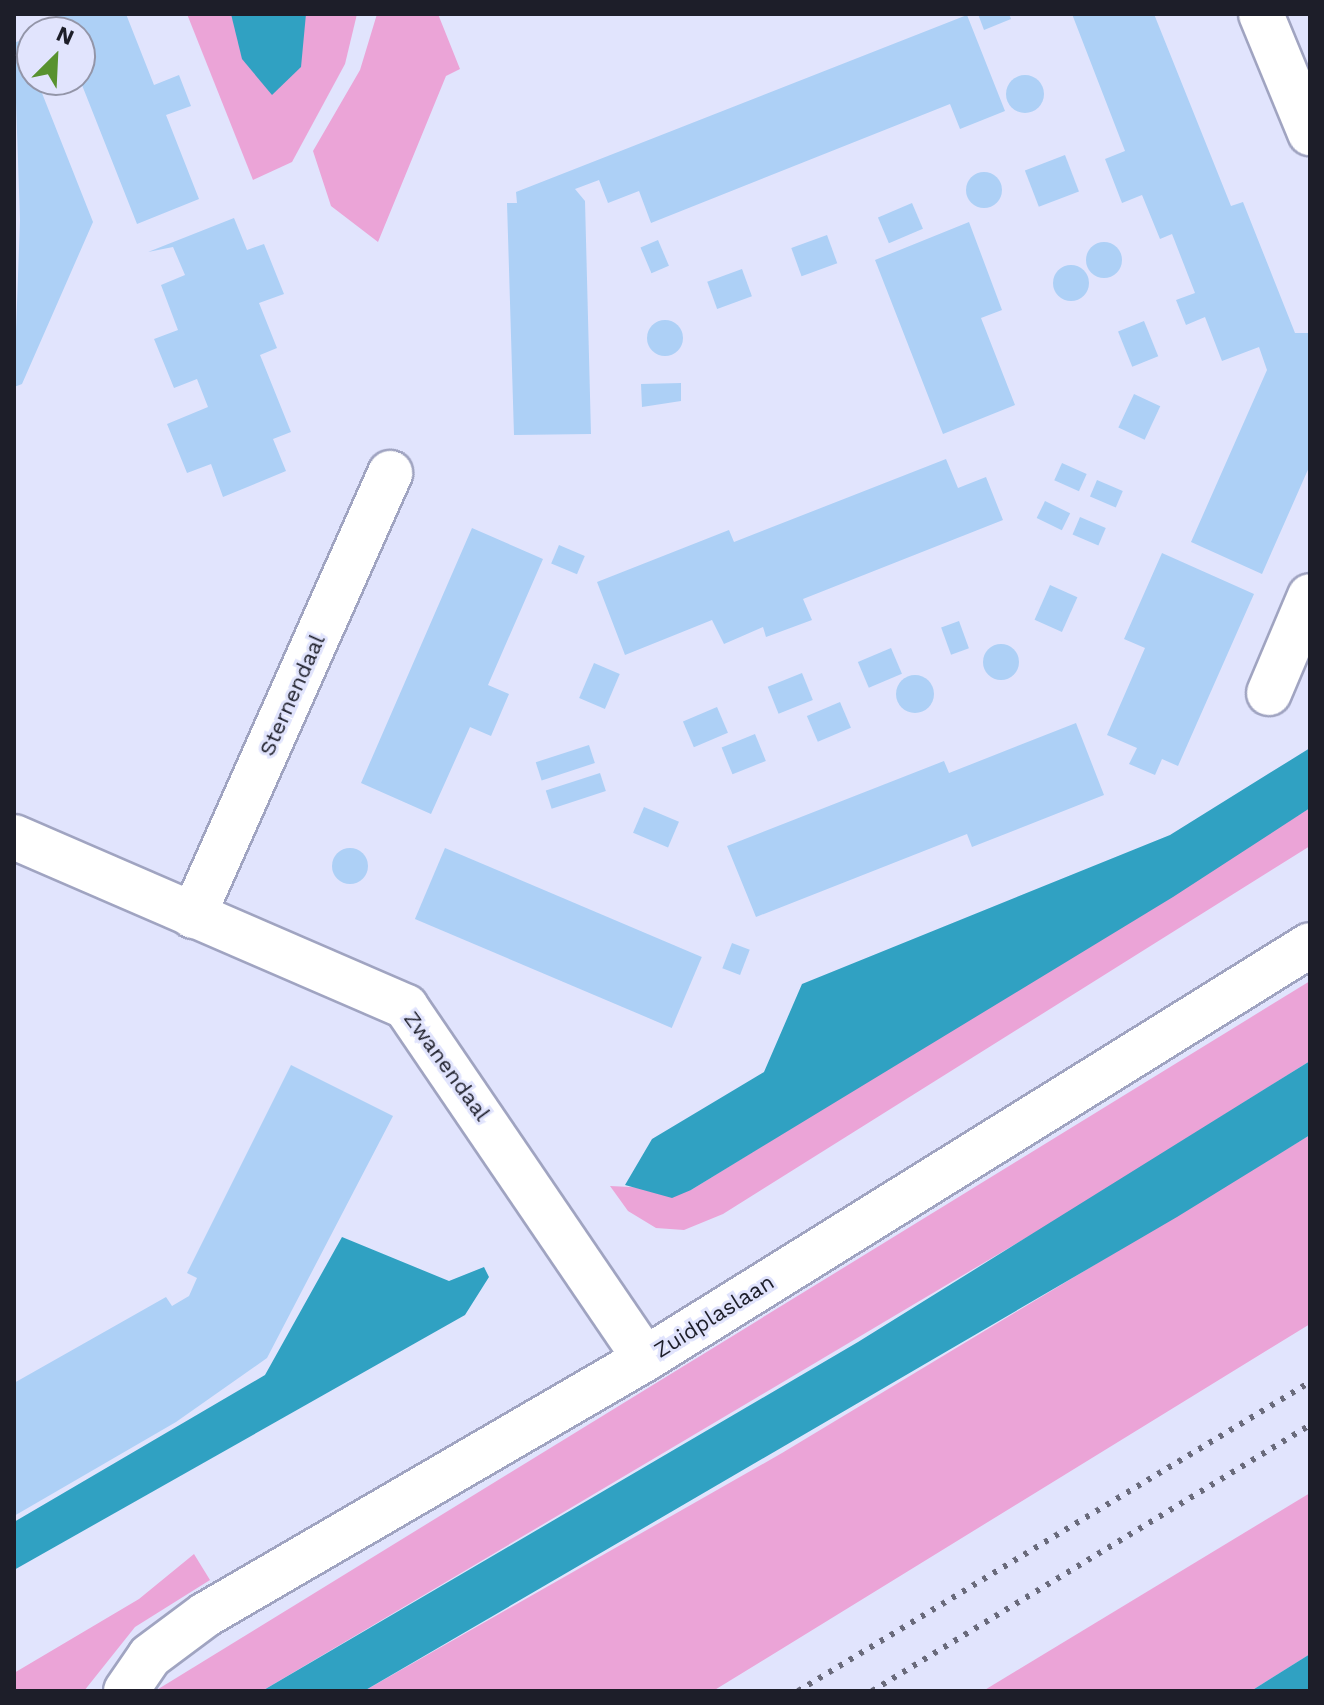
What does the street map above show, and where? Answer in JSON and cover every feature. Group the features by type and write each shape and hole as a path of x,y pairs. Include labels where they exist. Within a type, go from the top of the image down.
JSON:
{"street":[{"path":"1261,14 1310,133"},
{"name":"Sternendaal","path":"193,916 390,473"},
{"path":"1269,693 1310,596"},
{"name":"Zwanendaal","path":"14,837 406,1007 645,1359"},
{"name":"Zuidplaslaan","path":"126,1691 150,1656 205,1615 645,1359 1310,945"}],"shaded area":[{"path":"187,14 357,14 345,64 292,162 253,180"},
{"path":"377,14 438,14 460,69 446,76 378,242 331,206 313,151 360,70"},
{"path":"1310,808 1310,846 723,1214 684,1230 656,1228 628,1211 610,1186 691,1190"},
{"path":"1310,981 1310,1061 1061,1217 262,1691 155,1691"},
{"path":"1310,1135 1310,1324 713,1691 364,1691 782,1453"},
{"path":"1310,1493 1310,1654 1251,1691 983,1691"},
{"path":"194,1554 210,1580 135,1627 84,1691 14,1691 14,1673 139,1599"}],"water":[{"path":"231,14 306,14 301,67 272,95 242,59"},
{"path":"1310,748 1310,808 1173,897 691,1190 672,1198 625,1185 652,1139 764,1072 802,984 1170,835"},
{"path":"1310,1061 1310,1135 1177,1217 364,1691 262,1691 858,1342"},
{"path":"342,1237 449,1281 484,1267 489,1277 465,1315 14,1570 14,1522 265,1375"},
{"path":"1310,1654 1310,1691 1251,1691"}],"building":[{"path":"126,14 154,85 179,75 191,106 166,115 199,199 137,224 86,96 96,96 96,16 55,16"},
{"path":"978,14 1009,14 1011,19 984,30"},
{"path":"1072,14 1154,14 1231,206 1243,202 1295,333 1310,333 1310,465 1262,574 1191,542 1267,370 1259,347 1222,361 1205,317 1186,325 1176,300 1195,293 1172,234 1160,239 1142,195 1122,203 1105,159 1125,151"},
{"path":"967,15 1005,111 960,129 950,104 651,223 639,191 608,203 599,180 575,189 585,201 591,434 514,435 507,203 517,203 516,192"},
{"path":"14,43 16,96 43,96 93,222 22,384 14,387 20,220"},
{"path":"1025,75 1038,81 1044,94 1038,107 1025,113 1012,107 1006,94 1012,81"},
{"path":"1065,155 1079,191 1039,207 1025,170"},
{"path":"984,172 997,177 1002,190 997,203 984,208 971,203 966,190 971,177"},
{"path":"912,203 923,229 889,243 878,217"},
{"path":"234,218 247,250 264,244 284,294 259,303 277,348 260,355 291,432 273,439 286,471 223,497 211,464 187,473 167,424 208,407 197,379 174,388 154,339 178,330 161,285 185,275 173,247 148,252"},
{"path":"969,222 1002,310 981,318 1015,405 943,434 875,260"},
{"path":"827,235 837,263 802,276 791,248"},
{"path":"658,240 669,266 651,273 641,247"},
{"path":"1104,242 1117,247 1122,260 1117,273 1104,278 1091,273 1086,260 1091,247"},
{"path":"1071,265 1084,270 1089,283 1084,296 1071,301 1058,296 1053,283 1058,270"},
{"path":"742,269 752,296 717,309 707,282"},
{"path":"665,320 678,325 683,338 678,351 665,356 652,351 647,338 652,325"},
{"path":"1144,321 1158,356 1132,367 1118,331"},
{"path":"681,383 681,401 642,407 641,384"},
{"path":"1134,394 1160,406 1145,440 1118,428"},
{"path":"946,459 958,488 986,477 1003,520 803,599 812,620 766,637 763,627 724,644 712,620 625,655 597,582 729,530 734,542"},
{"path":"1062,463 1087,474 1079,491 1054,480"},
{"path":"1097,480 1123,491 1116,508 1090,497"},
{"path":"1045,501 1070,513 1062,530 1037,518"},
{"path":"1080,517 1106,528 1098,545 1073,534"},
{"path":"472,528 543,559 488,685 509,694 491,736 470,727 431,814 361,783"},
{"path":"559,545 585,556 577,574 551,563"},
{"path":"1162,553 1254,594 1178,766 1162,759 1155,775 1129,764 1137,748 1107,735 1145,648 1124,639"},
{"path":"1050,585 1077,597 1062,632 1035,620"},
{"path":"959,621 969,648 951,655 941,627"},
{"path":"1001,644 1014,649 1019,662 1014,675 1001,680 988,675 983,662 988,649"},
{"path":"891,648 902,674 869,688 858,662"},
{"path":"594,663 620,674 605,709 579,698"},
{"path":"802,673 813,700 779,714 768,687"},
{"path":"915,675 928,681 934,694 928,707 915,713 902,707 896,694 902,681"},
{"path":"840,702 851,728 818,742 807,716"},
{"path":"717,707 728,733 694,747 683,721"},
{"path":"1076,723 1104,795 972,847 967,834 756,917 727,846 944,761 949,773"},
{"path":"755,734 766,761 732,774 722,747"},
{"path":"589,745 595,763 542,780 536,762"},
{"path":"600,773 606,791 552,809 546,791"},
{"path":"644,807 679,822 668,848 633,833"},
{"path":"350,848 363,853 368,866 363,879 350,884 337,879 332,866 337,853"},
{"path":"445,848 702,957 672,1028 415,919"},
{"path":"732,943 750,950 740,975 722,968"},
{"path":"291,1065 393,1116 267,1358 176,1422 14,1516 14,1383 166,1297 172,1306 189,1296 197,1278 187,1273"}],"railway":[{"path":"798,1691 1310,1382"},
{"path":"872,1691 1310,1425"}]}
